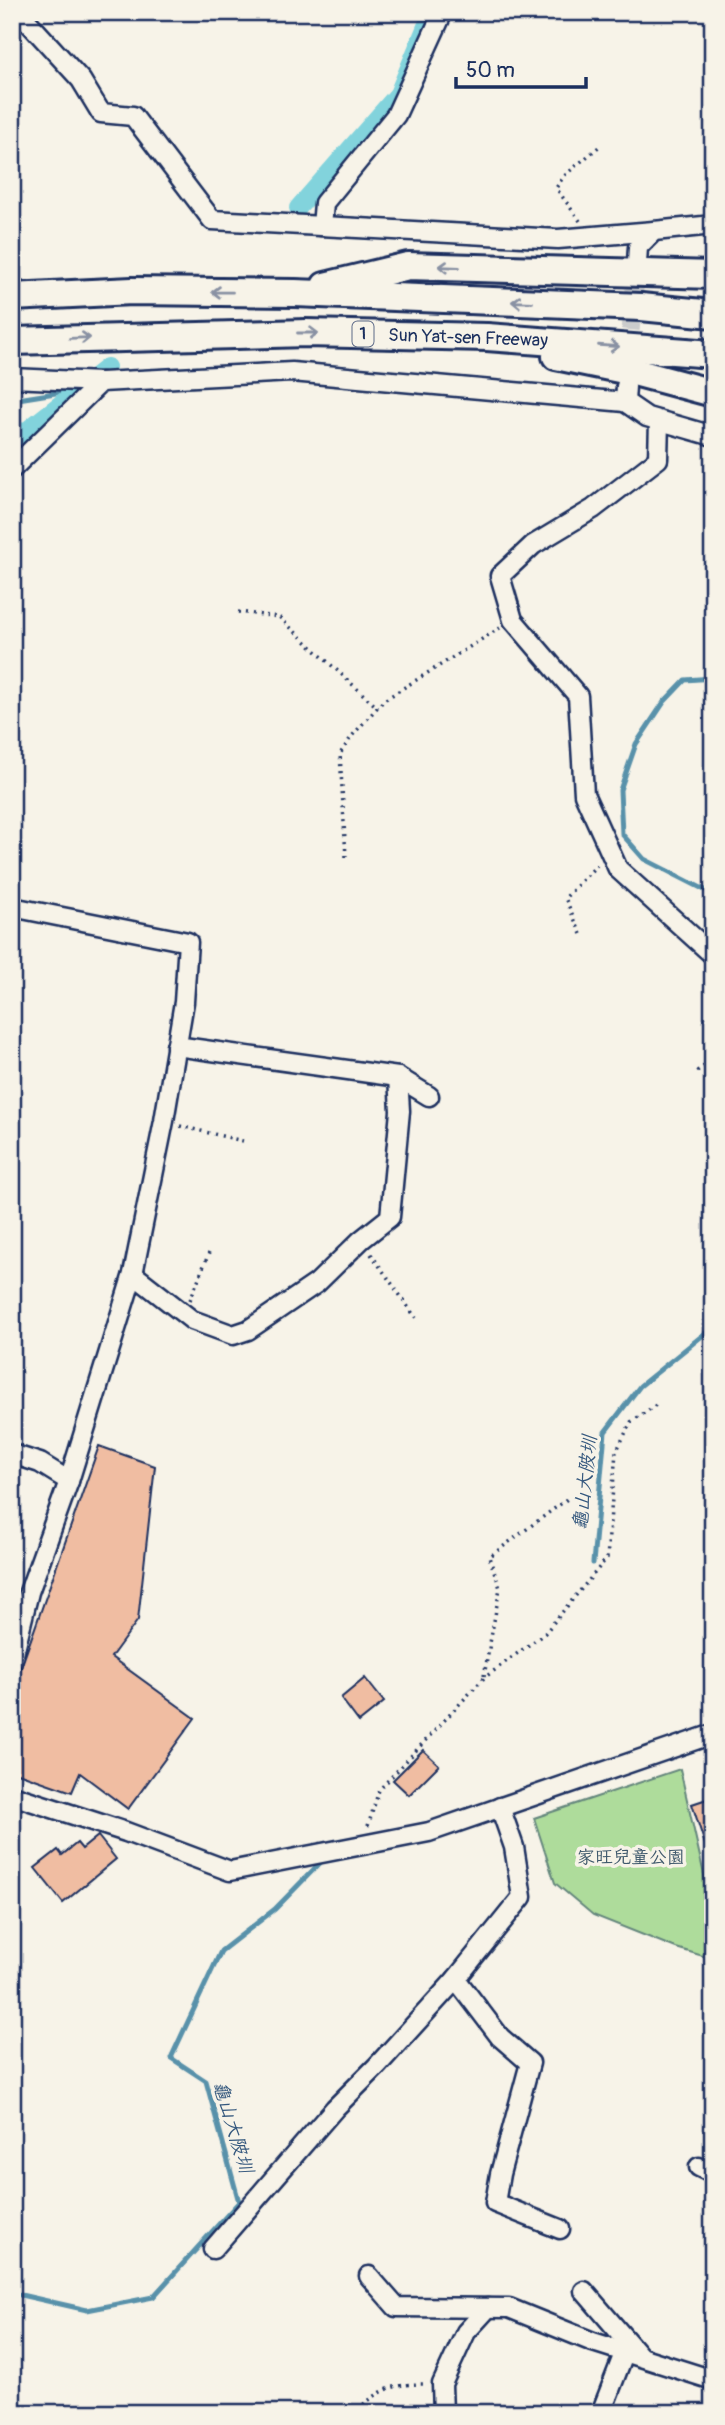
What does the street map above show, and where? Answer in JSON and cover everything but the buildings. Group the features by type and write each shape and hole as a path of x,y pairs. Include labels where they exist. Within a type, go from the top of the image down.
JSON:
{"highway":[{"path":"295,293 408,266 713,275"},
{"name":"1","path":"12,297 132,291 295,293 641,307 713,314"},
{"name":"Sun Yat-sen Freeway","path":"12,341 306,333 465,337 713,354"},
{"path":"465,337 634,372 713,393"}],"street":[{"path":"19,12 81,80 101,113 133,116 212,220 558,239 713,225"},
{"path":"322,226 324,203 396,115 443,12"},
{"path":"637,263 638,247 654,231"},
{"path":"12,378 100,382 292,372 625,394 647,417 713,436"},
{"path":"12,469 100,382"},
{"path":"659,421 658,459 593,509 533,545 500,576 513,620 578,696 584,794 618,869 713,955"},
{"path":"12,907 188,942 184,1002 177,1046 133,1274 69,1481 29,1592 12,1661"},
{"path":"177,1046 398,1077 429,1096"},
{"path":"133,1274 192,1320 233,1335 248,1330 317,1283 390,1217 400,1111 398,1077"},
{"path":"12,1454 40,1463 69,1481"},
{"path":"12,1796 114,1828 230,1871 429,1832 713,1734"},
{"path":"213,2249 335,2108 456,1979 522,1897 514,1847 500,1807"},
{"path":"456,1979 500,2037 530,2063 500,2174 495,2203 560,2229"},
{"path":"369,2276 396,2307 509,2308 593,2342 713,2380"},
{"path":"584,2291 632,2353"},
{"path":"443,2413 442,2384 466,2332 488,2308"},
{"path":"601,2413 632,2353"}],"path":[{"path":"592,236 556,188 564,176 601,145"},
{"path":"238,612 279,617 378,708"},
{"path":"346,857 340,754 352,736 384,700 513,620"},
{"path":"581,934 565,898 610,851"},
{"path":"697,1071 713,1060"},
{"path":"164,1121 243,1141"},
{"path":"362,1240 416,1318"},
{"path":"184,1314 209,1253"},
{"path":"362,1845 379,1790 484,1678 545,1633 607,1558 616,1452 631,1422 656,1405"},
{"path":"484,1678 500,1588 489,1557 570,1497"},
{"path":"352,2413 382,2390 400,2384 442,2384"}],"green space":[{"name":"家旺兒童公園","path":"680,1769 713,1914 713,1959 676,1948 593,1915 555,1883 534,1818"}],"waterway":[{"path":"298,208 398,94 432,12"},
{"path":"12,442 107,367"},
{"path":"12,400 80,389"},
{"name":"龜山大陂圳","path":"713,678 685,680 664,702 636,744 620,790 622,834 644,859 713,894"},
{"name":"龜山大陂圳","path":"593,1563 605,1432 640,1386 713,1327"},
{"name":"龜山大陂圳","path":"12,2293 87,2310 153,2297 239,2202 206,2081 171,2058 221,1951 275,1909 321,1862"}],"tunnel":[{"path":"628,357 637,263"}]}
